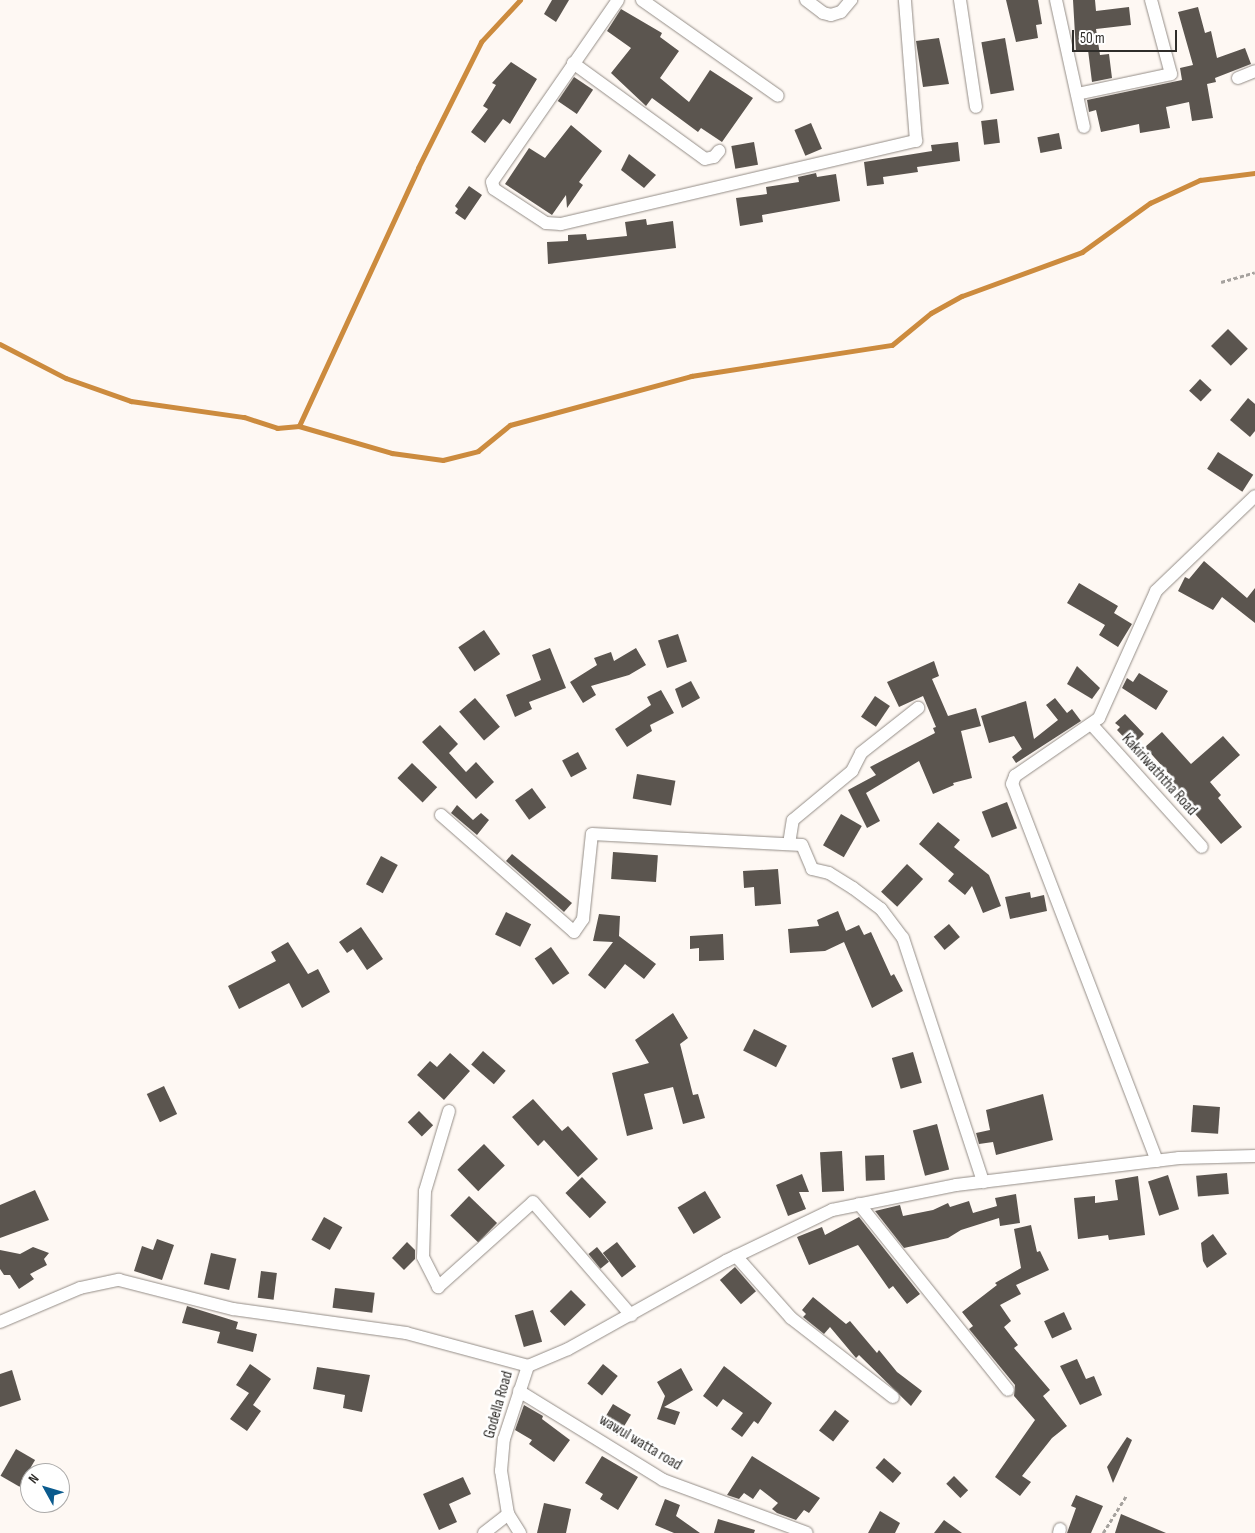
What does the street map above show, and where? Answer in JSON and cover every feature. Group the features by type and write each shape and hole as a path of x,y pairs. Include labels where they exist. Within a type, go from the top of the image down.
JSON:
{"street":[{"path":"618,0 492,182 494,189 546,223 561,224 916,141 905,0"},
{"path":"642,0 778,96"},
{"path":"806,0 823,13 831,15 841,12 850,0"},
{"path":"960,0 976,108"},
{"path":"1056,0 1084,127"},
{"path":"1077,94 1171,74 1151,0"},
{"path":"573,63 705,159 714,157 719,151"},
{"path":"1238,78 1255,71"},
{"path":"1157,1161 1012,784 1015,776 1092,726 1099,718 1156,591 1255,496"},
{"path":"789,844 793,820 852,771 861,753 918,708"},
{"name":"Kakiriwaththa Road","path":"1092,726 1202,847"},
{"path":"441,815 574,932 583,919 592,834 802,845 812,869 829,873 881,909 903,938 983,1182"},
{"path":"449,1111 425,1191 423,1257 438,1287 533,1202 632,1315"},
{"path":"0,1322 80,1288 119,1280 232,1309 406,1333 528,1366 632,1315 736,1256 832,1210 983,1182 1157,1161 1255,1156"},
{"path":"859,1204 1008,1390"},
{"path":"736,1256 790,1318 893,1397"},
{"name":"Godella Road","path":"508,1514 501,1471 504,1438 528,1366"},
{"name":"wawul watta road","path":"519,1391 664,1480 807,1533"},
{"path":"484,1533 508,1514 520,1533"}],"path":[{"path":"1221,282 1255,272"},
{"path":"1103,1533 1126,1496"}],"building":[{"path":"552,0 569,0 556,22 544,14"},
{"path":"1006,0 1038,0 1042,24 1036,25 1038,38 1016,42"},
{"path":"1073,0 1095,0 1096,11 1129,7 1131,25 1096,29 1100,55 1109,54 1112,78 1092,82 1088,50 1076,52"},
{"path":"1198,7 1205,33 1211,31 1217,58 1245,48 1251,64 1215,78 1216,82 1207,84 1213,118 1192,121 1189,102 1166,107 1170,128 1140,133 1139,124 1101,132 1096,110 1089,112 1087,100 1182,80 1180,68 1193,65 1178,12"},
{"path":"621,9 662,33 660,37 679,51 660,78 689,102 710,70 753,98 722,142 701,128 698,132 652,98 646,106 611,73 631,48 607,31"},
{"path":"939,38 949,84 923,87 916,41"},
{"path":"1005,38 1014,90 991,94 981,42"},
{"path":"511,62 537,79 510,124 503,119 485,143 471,132 488,109 483,106 496,85 492,83"},
{"path":"574,77 593,90 577,114 558,101"},
{"path":"997,119 1000,143 984,145 981,121"},
{"path":"811,123 822,149 805,156 794,130"},
{"path":"571,125 602,151 579,182 583,185 567,208 566,195 552,215 505,184 529,148 545,158"},
{"path":"1059,133 1062,149 1040,153 1037,137"},
{"path":"754,142 758,165 735,169 731,146"},
{"path":"958,142 960,161 917,167 918,172 883,177 884,184 867,186 864,162 932,151 931,145"},
{"path":"629,154 656,175 644,188 621,170"},
{"path":"816,173 817,177 836,174 840,201 762,215 763,222 740,226 736,198 767,194 766,187 799,182 798,177"},
{"path":"469,186 482,195 465,220 455,213 458,209 455,206"},
{"path":"646,219 647,225 673,221 676,248 548,264 547,242 568,241 568,235 586,234 587,240 627,236 625,222"},
{"path":"1228,329 1248,349 1231,366 1211,346"},
{"path":"1200,379 1212,390 1201,402 1189,391"},
{"path":"1248,398 1255,404 1255,431 1250,437 1230,420"},
{"path":"1218,452 1253,475 1242,492 1207,469"},
{"path":"1204,561 1247,598 1255,588 1255,623 1222,597 1213,610 1178,591 1185,577 1189,579"},
{"path":"1079,583 1118,606 1114,613 1132,624 1118,647 1099,635 1105,625 1067,603"},
{"path":"484,630 500,654 475,671 458,647"},
{"path":"678,634 687,662 667,668 658,640"},
{"path":"550,648 566,688 529,702 532,709 515,717 506,695 541,680 532,655"},
{"path":"636,648 646,665 629,675 591,686 596,695 583,703 570,682 597,665 594,658 611,652 614,661"},
{"path":"934,661 939,676 932,679 948,716 976,708 981,726 961,731 972,778 953,783 954,785 933,794 919,761 866,793 880,821 867,828 848,790 876,775 870,767 935,733 933,728 936,727 923,696 899,707 887,682"},
{"path":"1077,666 1100,688 1092,699 1067,684"},
{"path":"1139,673 1168,691 1156,710 1122,688 1127,678 1133,682"},
{"path":"691,681 700,698 682,708 675,689"},
{"path":"661,690 674,713 650,725 652,731 627,747 615,729 651,705 647,697"},
{"path":"875,696 890,706 876,727 861,717"},
{"path":"475,698 500,727 484,740 459,712"},
{"path":"1055,698 1067,713 1072,709 1081,721 1016,763 1012,757 1022,749 1014,736 989,743 981,716 1026,701 1034,739 1058,720 1046,705"},
{"path":"1125,714 1144,734 1132,746 1117,730 1120,727 1115,723"},
{"path":"440,725 458,744 449,753 466,772 476,762 494,782 476,799 422,742"},
{"path":"1162,732 1191,764 1223,736 1240,755 1210,782 1221,795 1218,798 1242,827 1221,844 1190,808 1187,811 1180,803 1184,799 1167,782 1172,777 1145,747"},
{"path":"578,752 587,769 571,777 562,760"},
{"path":"412,763 437,787 423,802 397,778"},
{"path":"637,774 675,781 671,805 633,799"},
{"path":"532,788 546,807 529,820 515,800"},
{"path":"1007,802 1017,828 992,838 982,812"},
{"path":"457,805 473,820 481,813 489,820 477,835 451,813"},
{"path":"841,814 862,826 844,857 823,845"},
{"path":"938,822 960,840 954,847 989,875 1001,906 983,913 972,886 965,895 948,881 954,874 919,844"},
{"path":"613,852 658,855 656,882 611,879"},
{"path":"512,854 572,903 564,912 506,861"},
{"path":"381,856 398,865 383,893 366,884"},
{"path":"907,864 923,879 897,907 881,892"},
{"path":"778,869 781,904 755,906 754,887 744,888 743,871"},
{"path":"1030,892 1031,898 1044,895 1047,911 1010,919 1005,897"},
{"path":"838,911 846,931 859,925 864,935 871,932 891,976 894,974 903,991 872,1008 844,942 825,951 790,953 788,929 819,926 817,920"},
{"path":"506,912 531,924 520,947 495,934"},
{"path":"599,914 620,916 619,936 656,964 644,979 625,964 605,989 588,975 613,942 593,941"},
{"path":"949,924 960,937 945,950 934,937"},
{"path":"361,927 383,959 367,970 353,949 347,953 339,942"},
{"path":"723,934 724,960 699,961 699,948 690,949 690,936"},
{"path":"288,942 308,974 318,969 330,992 302,1008 289,983 239,1009 228,986 276,961 271,952"},
{"path":"551,947 569,973 553,985 535,958"},
{"path":"673,1013 688,1038 680,1044 693,1095 698,1094 705,1118 683,1124 673,1087 644,1094 653,1129 627,1136 612,1073 649,1063 635,1040"},
{"path":"754,1029 787,1046 776,1067 743,1050"},
{"path":"483,1051 506,1071 494,1084 471,1065"},
{"path":"913,1052 922,1083 901,1089 892,1058"},
{"path":"450,1053 470,1071 444,1100 417,1075 430,1061 437,1067"},
{"path":"164,1086 177,1114 160,1122 147,1094"},
{"path":"1043,1094 1053,1140 996,1155 993,1142 979,1144 976,1133 990,1130 986,1110"},
{"path":"533,1099 562,1131 568,1126 598,1159 578,1177 544,1140 538,1146 512,1117"},
{"path":"1193,1105 1220,1107 1218,1134 1191,1132"},
{"path":"419,1111 433,1125 422,1136 408,1122"},
{"path":"937,1124 949,1169 925,1176 913,1130"},
{"path":"484,1144 505,1166 478,1191 457,1170"},
{"path":"842,1151 844,1191 822,1192 820,1152"},
{"path":"884,1155 885,1180 866,1181 865,1156"},
{"path":"1227,1173 1229,1194 1198,1197 1196,1176"},
{"path":"802,1174 809,1192 799,1192 806,1209 788,1216 776,1185"},
{"path":"1168,1175 1179,1209 1159,1216 1148,1181"},
{"path":"1138,1176 1145,1235 1109,1240 1108,1235 1078,1239 1074,1198 1095,1196 1095,1203 1118,1200 1115,1180"},
{"path":"582,1177 606,1202 590,1218 565,1193"},
{"path":"35,1190 49,1220 0,1238 0,1205"},
{"path":"705,1191 721,1218 694,1234 678,1207"},
{"path":"1016,1194 1020,1223 1000,1226 999,1218 961,1230 948,1238 904,1248 875,1211 900,1205 903,1216 933,1210 948,1203 950,1207 969,1201 973,1213 997,1206 995,1198"},
{"path":"469,1196 497,1223 478,1243 450,1215"},
{"path":"324,1217 342,1227 330,1250 311,1240"},
{"path":"859,1217 920,1294 907,1304 893,1286 889,1289 858,1245 809,1265 797,1237 822,1227 825,1235"},
{"path":"1031,1225 1037,1252 1040,1251 1049,1270 1016,1285 1021,1294 1000,1305 1011,1321 1004,1327 1018,1345 1014,1348 1050,1390 1043,1396 1067,1426 1052,1438 1022,1476 1031,1482 1020,1496 995,1477 1035,1420 1014,1396 1015,1385 969,1329 973,1326 962,1312 997,1285 995,1283 1021,1268 1014,1229"},
{"path":"1213,1234 1227,1254 1207,1268 1203,1261 1201,1243"},
{"path":"157,1239 174,1245 162,1280 134,1271 142,1246 153,1250"},
{"path":"407,1242 415,1250 415,1259 404,1270 392,1258"},
{"path":"617,1242 636,1266 622,1278 603,1253"},
{"path":"33,1247 49,1253 44,1259 47,1265 30,1274 34,1279 19,1289 10,1275 4,1275 0,1269 0,1250 20,1254"},
{"path":"597,1247 609,1262 600,1269 588,1254"},
{"path":"211,1253 236,1259 229,1290 204,1284"},
{"path":"735,1267 756,1291 741,1304 720,1280"},
{"path":"261,1271 277,1273 274,1300 258,1298"},
{"path":"335,1288 375,1293 372,1313 333,1308"},
{"path":"571,1290 586,1305 565,1326 550,1311"},
{"path":"813,1297 846,1324 850,1321 877,1353 879,1350 897,1372 922,1391 911,1406 859,1355 856,1358 830,1327 824,1334 803,1317 806,1314 802,1310"},
{"path":"187,1306 238,1322 236,1329 257,1334 253,1352 217,1343 220,1332 182,1323"},
{"path":"533,1310 542,1342 524,1347 515,1315"},
{"path":"1064,1312 1072,1329 1052,1339 1044,1321"},
{"path":"1077,1359 1086,1379 1094,1376 1102,1395 1080,1405 1060,1366"},
{"path":"250,1364 271,1379 253,1405 261,1411 247,1431 230,1419 249,1393 236,1385"},
{"path":"603,1364 618,1376 602,1395 587,1383"},
{"path":"724,1366 772,1403 758,1424 754,1421 742,1437 731,1429 743,1413 723,1399 717,1407 703,1396"},
{"path":"317,1367 370,1375 362,1412 343,1408 345,1395 313,1389"},
{"path":"681,1368 693,1390 664,1407 680,1412 675,1425 657,1419 665,1396 657,1382"},
{"path":"12,1370 21,1400 0,1407 0,1374"},
{"path":"613,1404 631,1415 618,1436 600,1425"},
{"path":"524,1405 543,1416 542,1419 570,1440 554,1462 529,1444 532,1440 515,1430"},
{"path":"835,1410 849,1421 833,1442 819,1430"},
{"path":"1127,1437 1132,1440 1113,1483 1107,1467"},
{"path":"16,1449 35,1460 33,1463 20,1463 20,1487 0,1476"},
{"path":"602,1456 638,1477 618,1510 600,1499 603,1494 585,1483"},
{"path":"752,1456 820,1498 809,1513 804,1510 796,1520 777,1513 772,1509 778,1503 760,1489 753,1499 744,1493 739,1499 727,1495"},
{"path":"884,1458 901,1473 893,1483 875,1468"},
{"path":"954,1476 968,1490 960,1498 946,1484"},
{"path":"463,1477 471,1494 449,1504 457,1522 439,1530 423,1494"},
{"path":"1076,1495 1103,1506 1091,1533 1067,1533 1076,1508 1071,1506"},
{"path":"665,1499 680,1505 676,1516 700,1533 674,1533 655,1525"},
{"path":"544,1503 571,1509 566,1533 537,1533"},
{"path":"880,1511 900,1523 895,1533 868,1533"},
{"path":"1121,1514 1166,1533 1115,1533"},
{"path":"718,1519 755,1530 754,1533 714,1533"},
{"path":"944,1520 962,1533 934,1533"}],"waterway":[{"path":"299,426 418,168 481,42 520,0"},
{"path":"0,344 66,378 131,401 244,417 277,428 299,426 392,453 443,460 478,451 510,425 691,376 892,345 931,313 962,296 1082,252 1150,203 1200,180 1255,173"}]}
